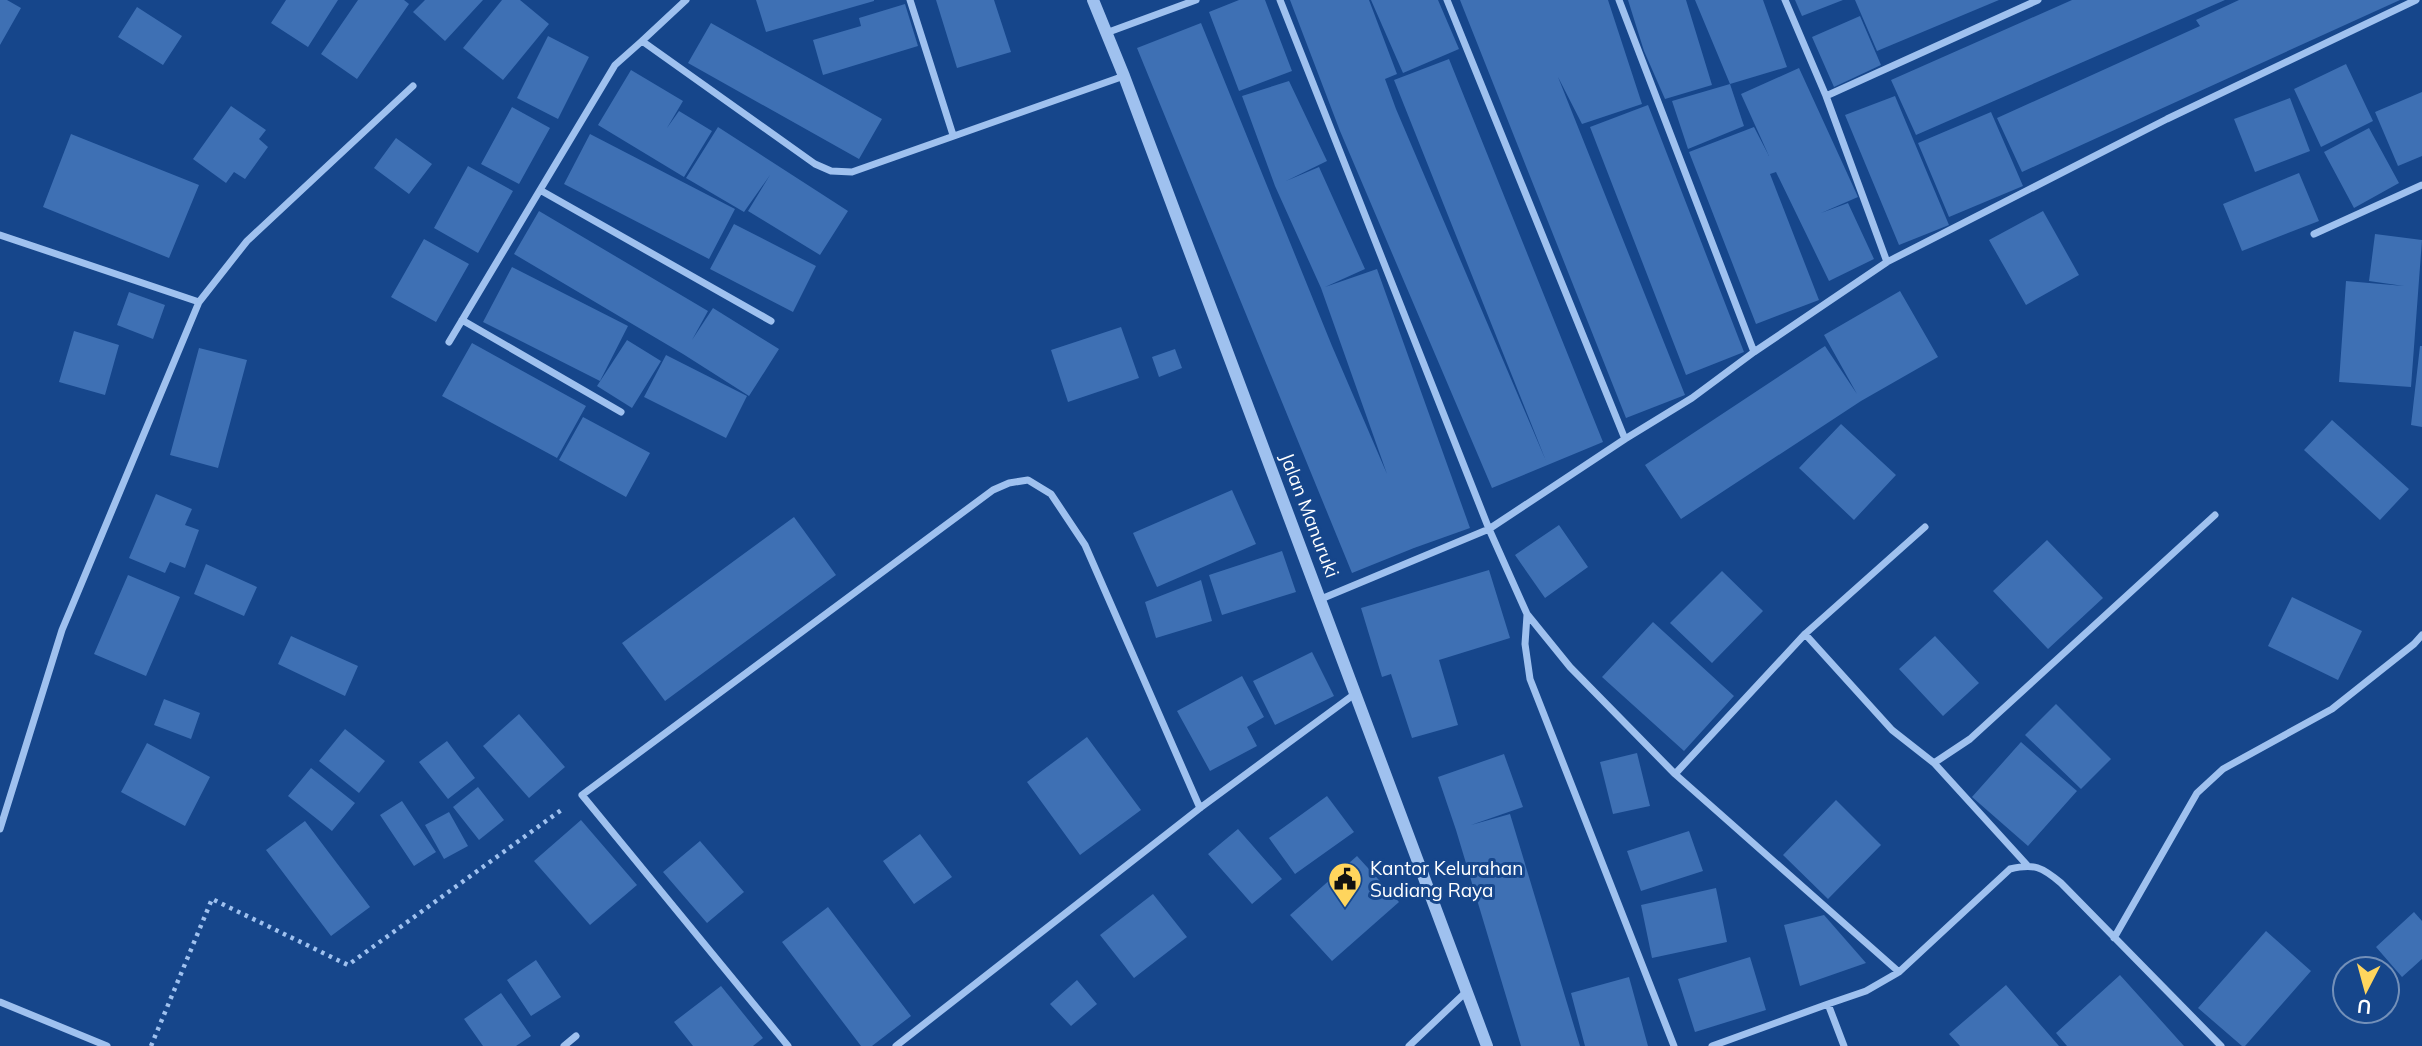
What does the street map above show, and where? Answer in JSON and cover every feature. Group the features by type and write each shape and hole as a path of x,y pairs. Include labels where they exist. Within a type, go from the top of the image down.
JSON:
{"street":[{"path":"449,341 615,65 686,0"},
{"path":"910,0 953,135"},
{"name":"Jalan Manuruki","path":"1093,0 1321,598 1487,1046"},
{"path":"1105,33 1196,0"},
{"path":"1280,0 1489,529 1527,614 1570,667 1675,774 1899,972"},
{"path":"1447,0 1625,439"},
{"path":"1619,0 1754,352"},
{"path":"1785,0 1826,96 1887,262"},
{"path":"1826,96 2038,0"},
{"path":"1321,598 1489,529 1692,398 1754,352 1887,262 2167,119 2416,0"},
{"path":"642,41 815,164 831,172 852,172 1124,76"},
{"path":"0,829 62,630 199,302 247,241 413,86"},
{"path":"2314,234 2422,185"},
{"path":"540,190 771,320"},
{"path":"0,235 199,302"},
{"path":"462,320 621,412"},
{"path":"788,1046 582,795 993,490 1009,483 1028,480 1051,494 1085,545 1200,808"},
{"path":"1934,763 1970,739 2215,515"},
{"path":"1675,774 1805,634 1925,527"},
{"path":"1527,614 1525,644 1530,679 1674,1046"},
{"path":"1805,634 1892,730 1934,763 2027,865"},
{"path":"2114,938 2197,793 2224,769 2332,709 2422,635"},
{"path":"896,1046 1200,808 1356,693"},
{"path":"1712,1046 1866,991 1899,972 2010,869 2027,865 2046,870 2221,1046"},
{"path":"1409,1046 1467,990"},
{"path":"0,1002 107,1046"},
{"path":"1828,1004 1844,1046"},
{"path":"564,1046 576,1035"}],"path":[{"path":"151,1046 212,899 348,965 582,795"}],"building":[{"path":"0,0 7,0 21,8 0,45"},
{"path":"286,0 338,0 308,47 271,23"},
{"path":"358,0 404,0 409,4 357,79 321,54"},
{"path":"425,0 483,0 445,41 413,12"},
{"path":"502,0 520,0 549,24 503,80 463,48"},
{"path":"756,0 874,0 874,1 766,32"},
{"path":"936,0 994,0 1011,52 957,68"},
{"path":"1239,0 1265,0 1292,71 1239,91 1209,12"},
{"path":"1290,0 1369,0 1397,74 1385,79 1396,109 1546,461 1394,80 1449,59 1603,442 1492,488 1340,131"},
{"path":"1371,0 1438,0 1459,49 1403,73"},
{"path":"1460,0 1608,0 1642,104 1582,124 1558,77 1685,395 1626,418"},
{"path":"1628,0 1686,0 1712,85 1665,99 1644,51"},
{"path":"1695,0 1763,0 1787,67 1730,84"},
{"path":"1795,0 1843,0 1802,16"},
{"path":"1855,0 1999,0 1877,51"},
{"path":"2072,0 2225,0 1916,135 1891,80"},
{"path":"2239,0 2400,0 2022,172 1997,118 2200,26 2196,20"},
{"path":"905,4 918,46 823,75 813,40 861,26 859,18"},
{"path":"137,7 182,36 163,65 118,37"},
{"path":"1860,16 1881,65 1834,87 1812,37"},
{"path":"711,23 882,119 859,159 688,63"},
{"path":"1201,23 1387,474 1321,288 1275,186 1242,96 1289,81 1327,161 1286,181 1319,167 1365,269 1325,287 1377,269 1470,528 1352,573 1137,48"},
{"path":"548,36 589,57 558,119 517,98"},
{"path":"2346,64 2373,121 2321,147 2294,89"},
{"path":"1799,68 1858,197 1821,213 1848,203 1874,259 1829,281 1776,172 1770,174 1819,300 1756,324 1689,152 1754,127 1769,156 1741,94"},
{"path":"631,70 683,101 667,128 679,111 712,131 684,177 598,125"},
{"path":"1730,84 1744,126 1688,149 1672,101"},
{"path":"2422,92 2422,156 2398,166 2375,112"},
{"path":"1895,96 1949,225 1899,245 1845,115"},
{"path":"2290,98 2310,151 2255,172 2234,119"},
{"path":"1648,105 1744,352 1686,375 1590,127"},
{"path":"231,106 266,130 259,139 268,147 245,179 234,172 226,183 193,159"},
{"path":"512,107 550,128 519,184 481,164"},
{"path":"1991,112 2023,186 1949,217 1918,143"},
{"path":"718,127 848,211 820,255 748,211 770,175 744,212 686,178"},
{"path":"2369,128 2399,183 2354,208 2324,152"},
{"path":"71,134 199,185 169,258 43,207"},
{"path":"590,134 735,209 709,259 564,184"},
{"path":"396,138 432,164 409,194 374,168"},
{"path":"468,166 513,191 478,253 434,228"},
{"path":"2299,173 2319,221 2242,251 2223,204"},
{"path":"539,211 708,311 692,340 713,308 779,349 749,396 514,254"},
{"path":"2043,211 2079,275 2026,305 1989,240"},
{"path":"734,224 816,266 793,312 710,269"},
{"path":"2375,234 2422,240 2411,387 2339,382 2346,281 2404,286 2369,281"},
{"path":"424,239 469,264 436,322 391,297"},
{"path":"512,267 628,326 600,381 483,322"},
{"path":"1900,291 1938,357 1861,401 1681,519 1645,465 1825,346 1857,394 1824,335"},
{"path":"129,292 165,305 153,339 117,325"},
{"path":"1121,327 1139,378 1068,402 1051,350"},
{"path":"74,331 119,345 105,395 59,382"},
{"path":"627,340 661,361 632,408 597,386"},
{"path":"472,343 586,406 557,458 442,396"},
{"path":"2422,346 2422,427 2411,425"},
{"path":"199,348 247,360 218,468 170,455"},
{"path":"1175,349 1182,368 1159,377 1152,357"},
{"path":"666,355 747,396 726,438 644,397"},
{"path":"583,417 650,453 626,497 559,460"},
{"path":"2332,420 2409,489 2380,520 2304,450"},
{"path":"1841,424 1896,475 1854,520 1799,468"},
{"path":"1232,490 1256,544 1157,587 1133,533"},
{"path":"156,494 192,509 185,525 199,530 185,568 170,562 165,573 129,558"},
{"path":"794,517 836,575 665,701 622,643"},
{"path":"1559,525 1588,567 1545,598 1515,555"},
{"path":"2047,540 2103,598 2048,649 1993,591"},
{"path":"1282,551 1296,592 1222,615 1209,575"},
{"path":"206,564 257,587 244,616 194,594"},
{"path":"1489,570 1510,638 1439,660 1458,725 1412,738 1391,674 1382,677 1361,608"},
{"path":"1722,571 1763,611 1712,663 1670,623"},
{"path":"128,575 180,597 146,676 94,654"},
{"path":"1201,580 1212,621 1156,638 1145,602"},
{"path":"2292,597 2362,631 2338,680 2268,646"},
{"path":"1653,622 1734,696 1684,751 1602,677"},
{"path":"291,636 358,666 345,696 278,664"},
{"path":"1935,636 1979,683 1943,716 1899,669"},
{"path":"1312,652 1334,696 1275,725 1253,681"},
{"path":"1242,676 1264,717 1247,727 1257,746 1210,771 1177,711"},
{"path":"164,699 200,713 191,739 154,725"},
{"path":"2056,704 2111,759 2081,789 2025,735"},
{"path":"519,714 565,767 529,798 483,746"},
{"path":"345,729 385,761 359,793 319,761"},
{"path":"1087,737 1141,810 1080,855 1027,782"},
{"path":"447,741 475,778 448,799 419,762"},
{"path":"2021,742 2077,791 2028,846 1972,797"},
{"path":"147,743 210,777 185,826 121,792"},
{"path":"1637,753 1650,806 1613,814 1600,762"},
{"path":"1504,754 1523,807 1471,825 1510,814 1580,1046 1521,1046 1438,777"},
{"path":"311,768 355,803 332,831 288,796"},
{"path":"478,787 504,820 479,840 453,807"},
{"path":"1327,796 1354,832 1295,874 1269,838"},
{"path":"1836,800 1881,845 1828,899 1783,855"},
{"path":"402,801 436,852 414,866 380,815"},
{"path":"449,812 468,846 444,859 425,825"},
{"path":"581,820 637,885 590,925 534,861"},
{"path":"305,821 370,907 331,936 266,850"},
{"path":"1238,829 1282,879 1252,904 1208,854"},
{"path":"1689,831 1703,871 1641,891 1627,851"},
{"path":"920,834 952,877 914,904 883,861"},
{"path":"700,841 744,892 707,923 663,872"},
{"name":"Kantor Kelurahan Sudiang Raya","path":"1357,856 1399,902 1332,961 1290,915"},
{"path":"1716,888 1727,942 1652,958 1641,905"},
{"path":"1153,894 1187,937 1134,978 1100,935"},
{"path":"828,907 911,1016 872,1046 861,1046 782,942"},
{"path":"2414,912 2422,921 2422,959 2402,977 2401,955 2383,955 2376,947"},
{"path":"1824,915 1866,963 1800,986 1784,925"},
{"path":"2266,931 2311,971 2245,1046 2242,1046 2198,1008"},
{"path":"1750,957 1766,1010 1695,1032 1678,979"},
{"path":"536,960 561,997 531,1016 507,980"},
{"path":"2120,975 2184,1046 2067,1046 2056,1033"},
{"path":"1629,977 1648,1046 1585,1046 1571,993"},
{"path":"1077,980 1097,1004 1071,1026 1050,1004"},
{"path":"2006,985 2059,1046 1960,1046 1949,1034"},
{"path":"721,986 763,1038 753,1046 693,1046 674,1022"},
{"path":"501,993 531,1036 516,1046 483,1046 464,1019"}],"place":[{"name":"Kantor Kelurahan Sudiang Raya","path":"1345,909"}]}
